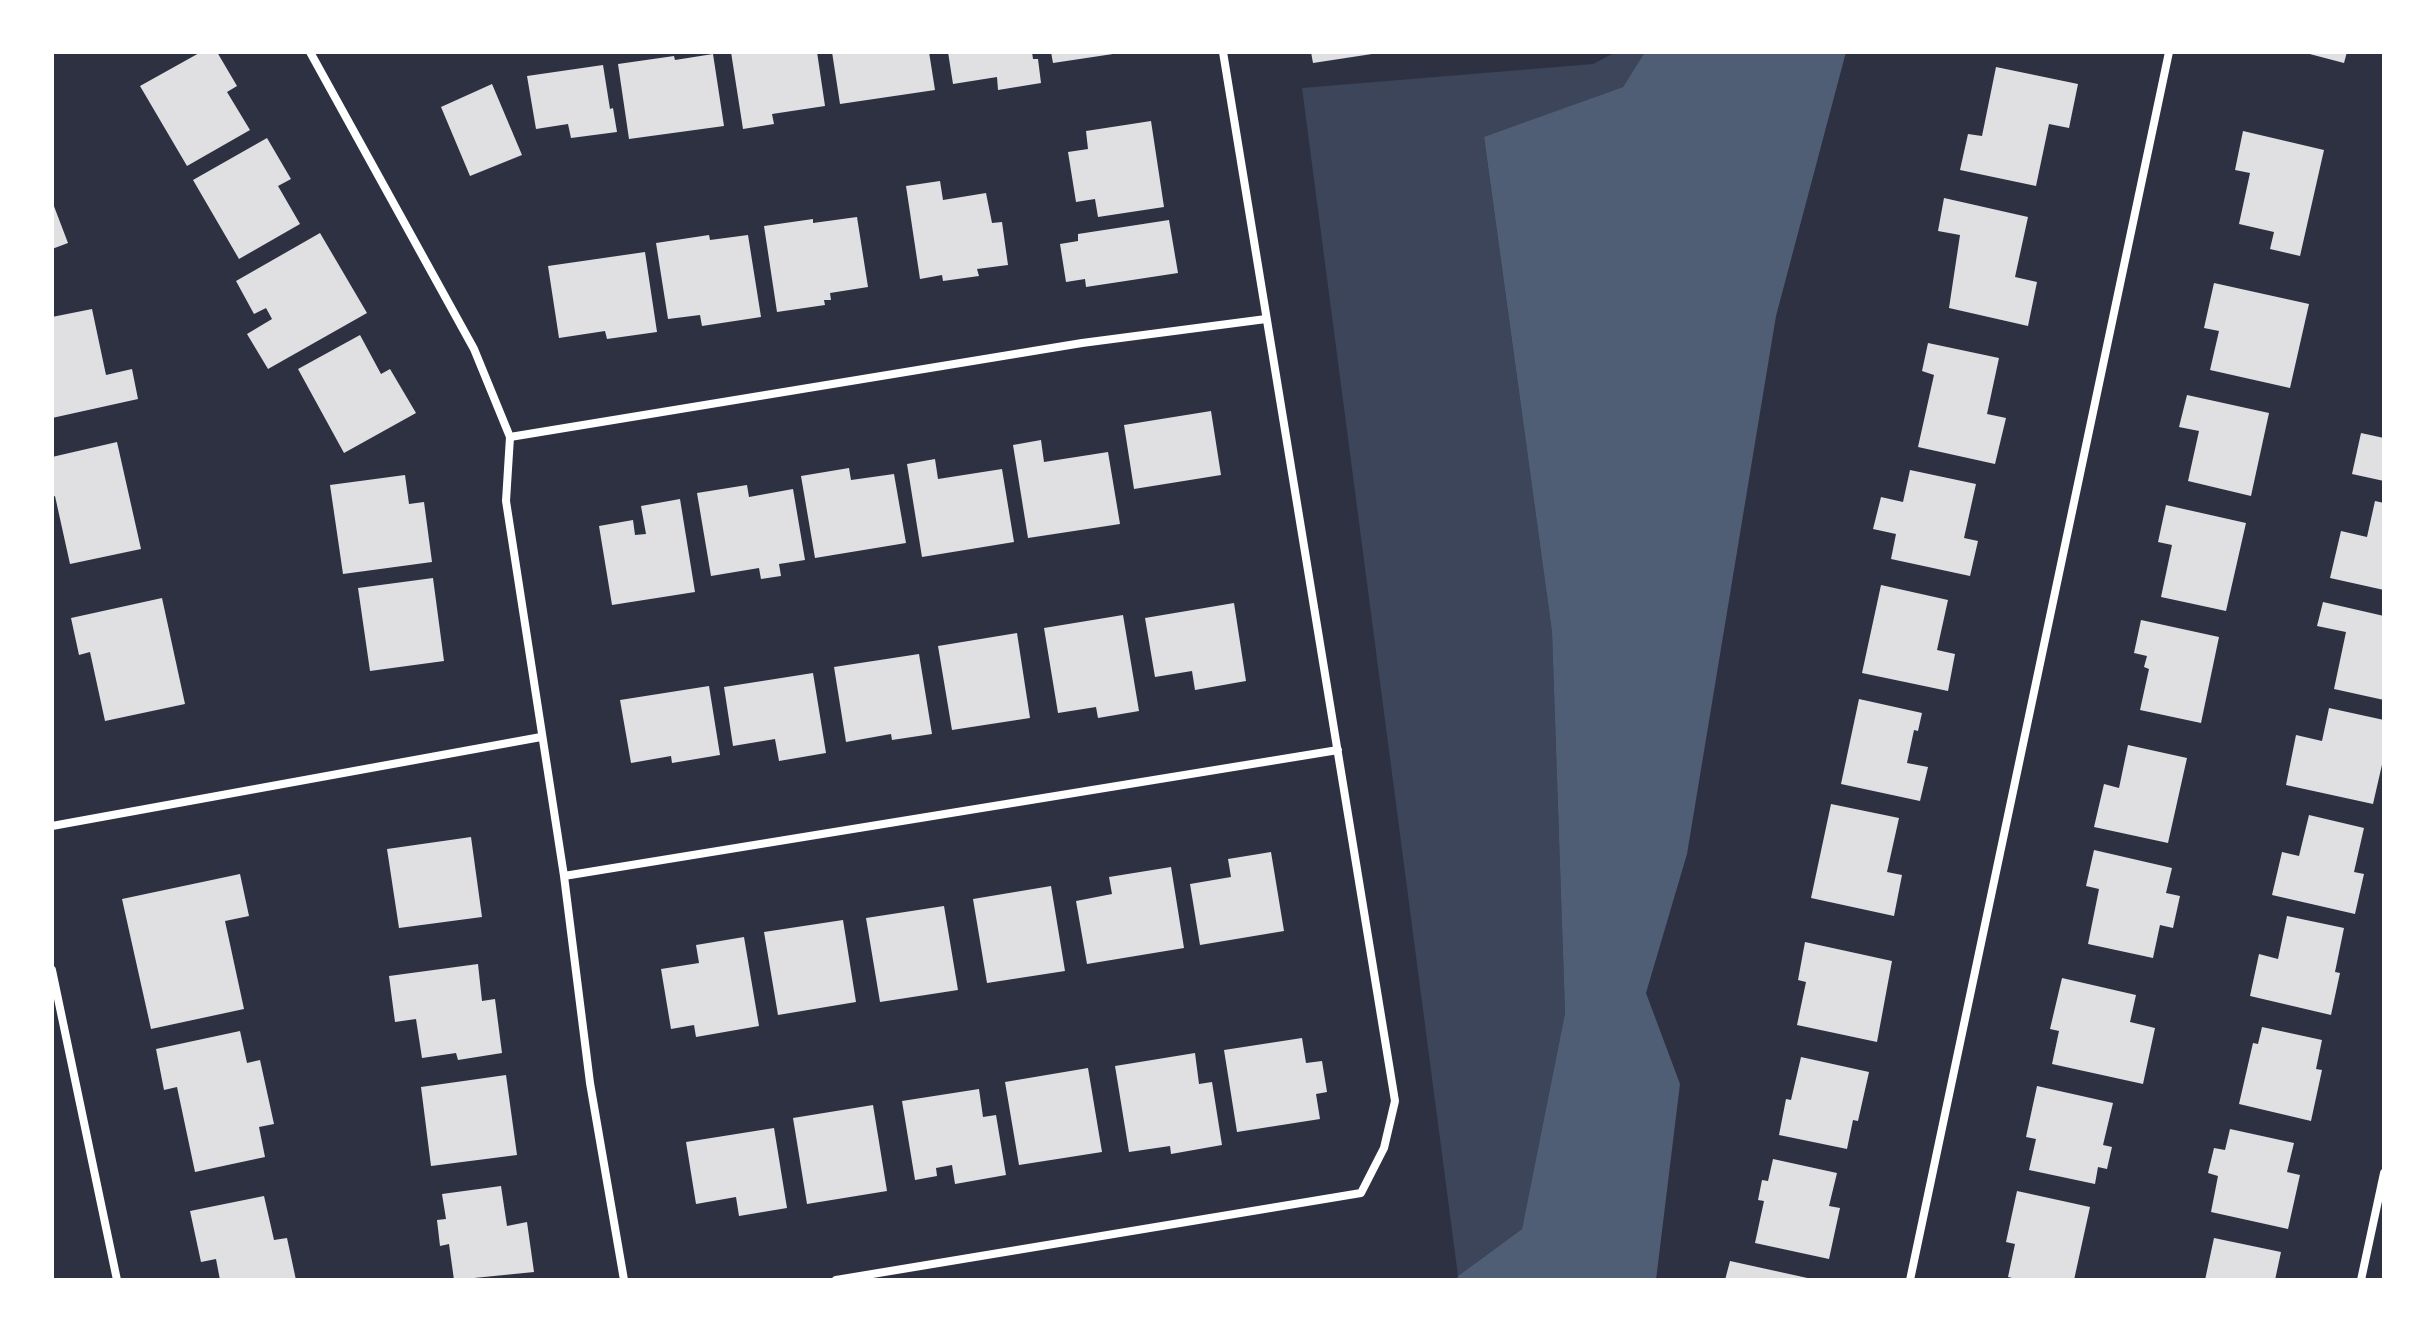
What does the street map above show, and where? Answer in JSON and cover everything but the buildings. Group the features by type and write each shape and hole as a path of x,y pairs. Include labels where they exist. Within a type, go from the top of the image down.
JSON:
{"street":[{"path":"310,52 474,349 510,437 506,501 564,876 590,1083 624,1280"},
{"path":"836,1280 1361,1193 1384,1148 1395,1101 1223,52"},
{"path":"1910,1280 2169,52"},
{"path":"510,437 1067,345 1266,319"},
{"path":"52,826 541,737"},
{"path":"564,876 1338,750"},
{"path":"52,970 117,1280"},
{"path":"2361,1280 2384,1173"}],"shaded area":[{"path":"1616,52 1645,52 1623,87 1484,138 1552,632 1565,1013 1522,1229 1458,1276 1302,88 1593,64"},
{"path":"1645,52 1846,52 1776,316 1687,854 1646,993 1680,1084 1656,1280 1457,1280 1458,1276 1522,1229 1565,1013 1552,632 1484,137 1623,87"}]}
